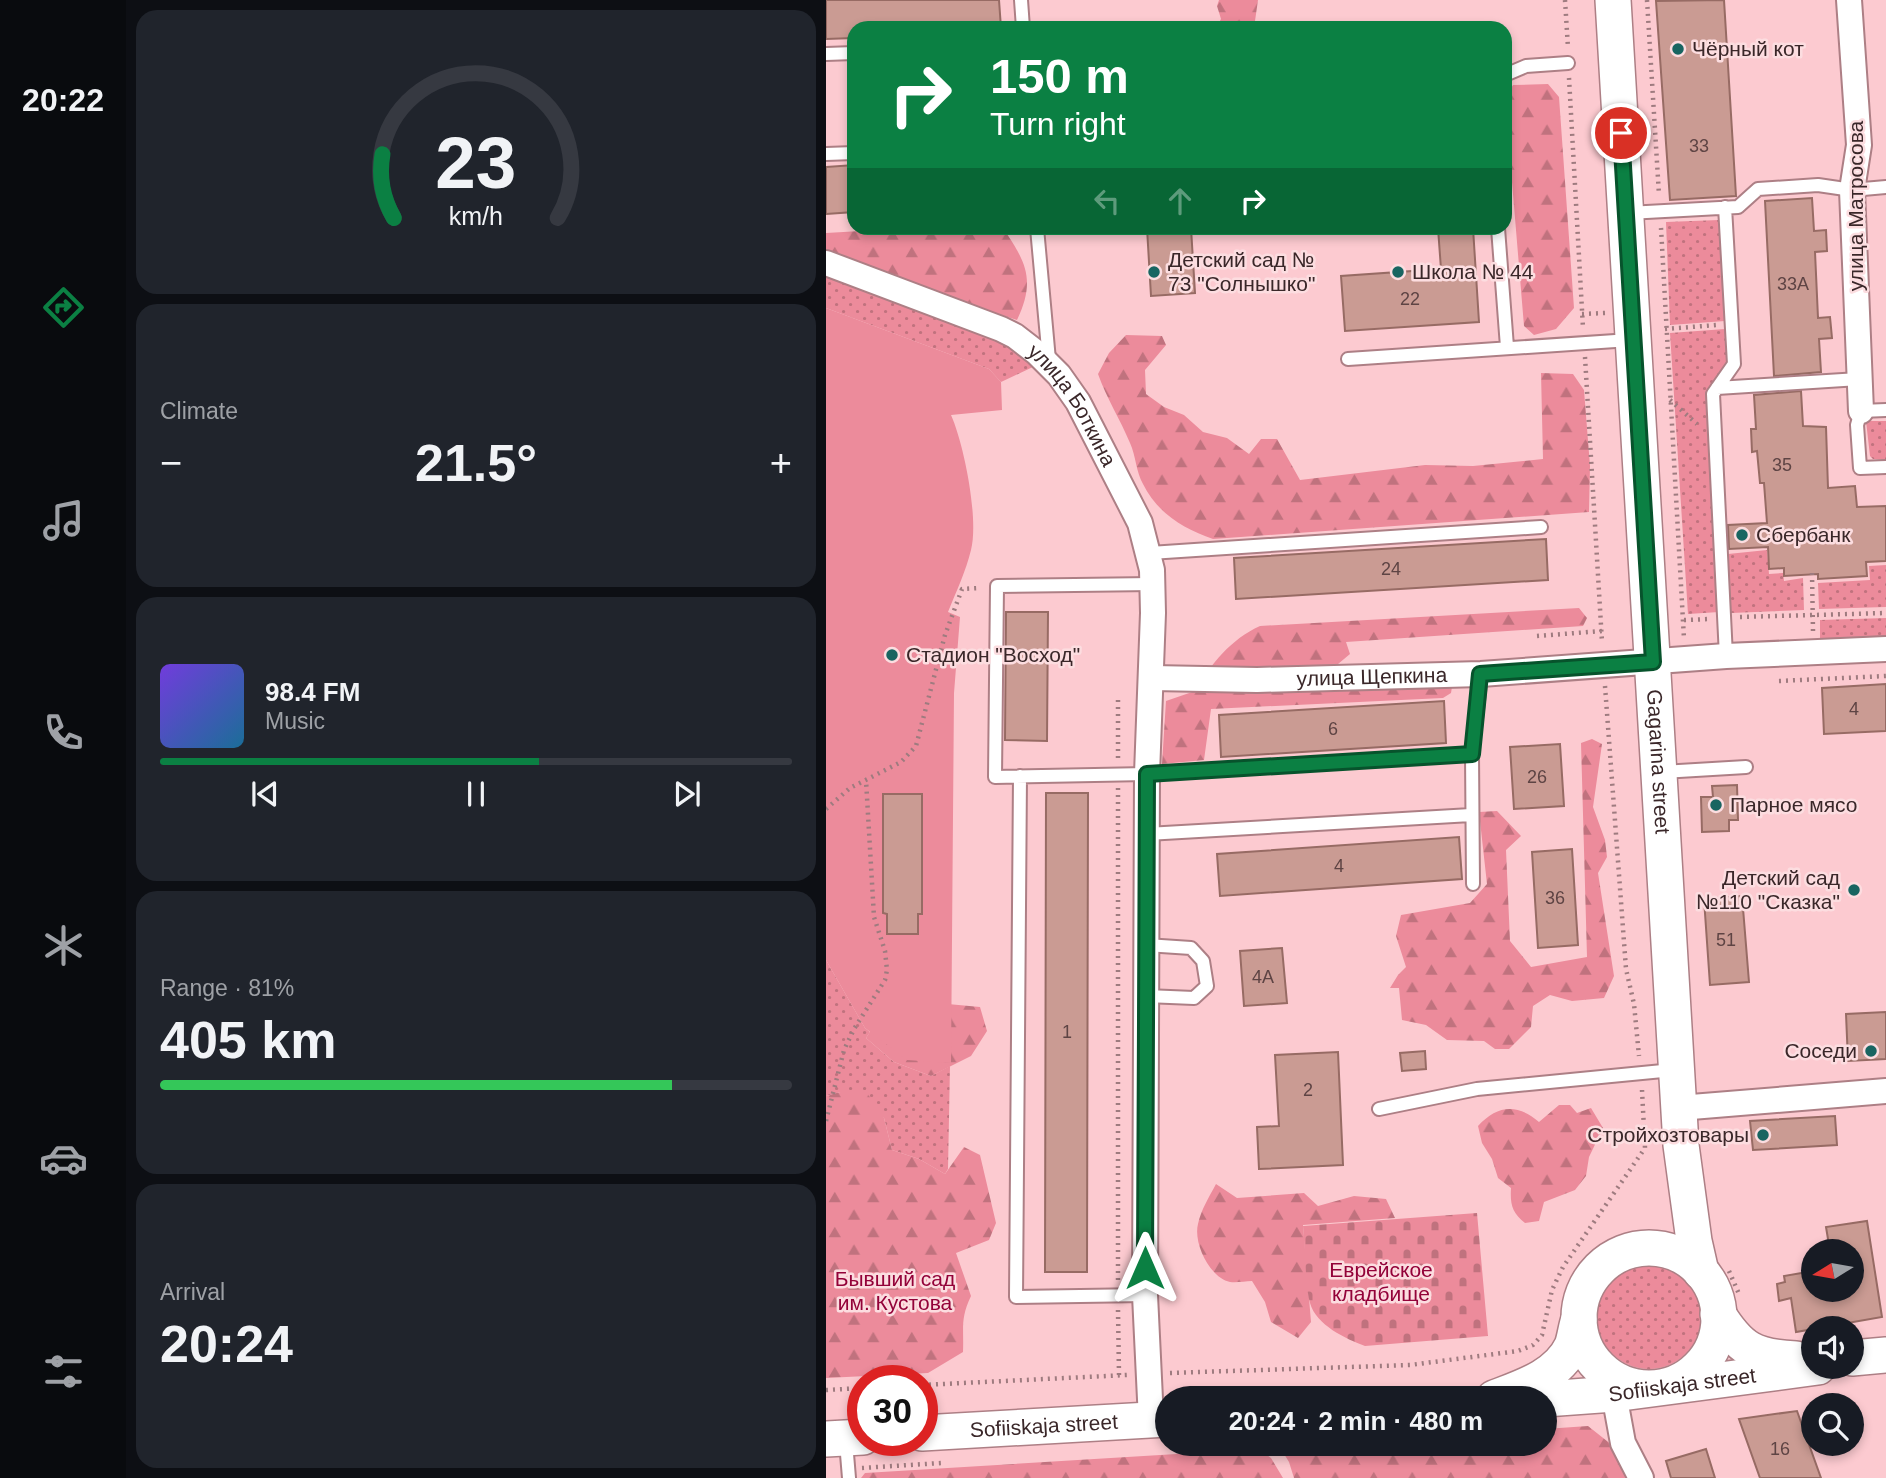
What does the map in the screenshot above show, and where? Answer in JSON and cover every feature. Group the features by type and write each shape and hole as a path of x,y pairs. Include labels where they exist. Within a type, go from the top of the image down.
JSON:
{"main road":[{"name":"Gagarina street","path":"1613,0 1643,212 1668,661 1658,772 1681,1145 1694,1241 1713,1267"},
{"path":"1639,1249 1672,1208 1678,1185 1681,1145"},
{"path":"1526,1386 1553,1369 1572,1347 1578,1319 1584,1291 1591,1278 1612,1258 1639,1249 1666,1250 1713,1267 1713,1291 1730,1310 1704,1361 1685,1378 1662,1387 1632,1386 1604,1373 1593,1362 1586,1349 1578,1319"},
{"name":"Sofiiskaja street","path":"1730,1310 1734,1337 1753,1353 1774,1358 1801,1359"},
{"name":"Sofiiskaja street","path":"1557,1398 1614,1394 1801,1369"},
{"name":"Sofiiskaja street","path":"938,1432 1155,1420"}],"street":[{"name":"улица Матросова","path":"1849,0 1858,145 1852,190 1861,411"},
{"name":"улица Боткина","path":"826,263 1001,329 1027,344 1049,364 1088,420 1131,504 1150,554 1153,584 1147,774 1145,1295 1148,1374 1155,1403"},
{"name":"улица Щепкина","path":"1152,678 1257,680 1480,674 1726,656 1886,649"},
{"path":"1679,1108 1886,1091"},
{"path":"1614,1394 1623,1443 1641,1478"}],"lane":[{"path":"1021,0 1022,21"},
{"path":"826,54 847,52"},
{"path":"1512,72 1527,66 1569,63"},
{"path":"826,154 847,153"},
{"path":"1643,212 1738,207 1758,189 1818,185 1852,190 1886,187"},
{"path":"1725,207 1734,364 1713,394 1726,656"},
{"path":"1038,235 1049,364"},
{"path":"1499,235 1507,347"},
{"path":"1348,359 1649,335"},
{"path":"1717,388 1859,379"},
{"path":"1886,410 1861,411 1857,425 1860,468 1886,467"},
{"path":"1150,554 1541,527"},
{"path":"1153,584 997,586 995,776 1147,774 1472,754"},
{"path":"1473,884 1472,754 1480,674"},
{"path":"1658,772 1746,767"},
{"path":"1020,776 1016,1297 1145,1295"},
{"path":"1147,834 1471,815"},
{"path":"1146,945 1191,948 1203,961 1207,985 1194,998 1146,996"},
{"path":"1379,1109 1477,1089 1676,1070"},
{"path":"845,1438 849,1478"}],"path":[{"path":"1647,0 1643,212 1649,335 1669,399 1684,620 1668,661"},
{"path":"1649,335 1731,324"},
{"path":"1669,399 1715,439"},
{"path":"1812,573 1814,652"},
{"path":"826,809 850,788 901,762 916,746 935,667 962,589 997,586"},
{"path":"1684,620 1886,613"},
{"path":"1536,636 1602,631"},
{"path":"1779,681 1886,676"},
{"path":"1118,695 1119,1375"},
{"path":"826,1121 844,1050 885,980 887,970 885,951 874,917 866,780"},
{"path":"1713,1267 1732,1277 1730,1310"},
{"path":"938,1384 1410,1365 1518,1351 1534,1345"},
{"path":"826,1390 847,1389"}],"green space":[{"path":"1219,0 1258,0 1255,21 1220,21 1217,6"},
{"path":"1548,84 1559,97 1574,308 1556,329 1534,335 1524,326 1512,182 1513,85"},
{"path":"1719,220 1725,321 1670,325 1666,222"},
{"path":"826,233 1008,235 1018,251 1026,272 1023,306 1017,320 830,256 826,250"},
{"path":"826,274 1010,344 1037,365 1001,382 989,369 826,308"},
{"name":"Стадион \"Восход\"","path":"826,308 989,369 1001,382 1002,410 951,415 965,462 972,501 973,536 969,558 948,612 960,617 954,693 951,1063 907,1060 865,1028 826,960"},
{"path":"1725,329 1727,363 1706,395 1719,612 1688,614 1670,333"},
{"path":"1126,335 1162,336 1166,345 1145,370 1146,394 1164,407 1184,415 1203,432 1227,438 1249,454 1261,439 1277,439 1300,480 1425,465 1473,466 1543,459 1541,373 1573,374 1584,390 1590,466 1589,512 1213,539 1202,535 1172,519 1149,494 1141,479 1130,443 1098,374 1109,353"},
{"path":"1866,421 1886,421 1886,460 1873,459 1870,456"},
{"path":"1767,550 1769,574 1783,573 1784,581 1803,578 1804,610 1731,613 1728,554"},
{"path":"1886,565 1886,607 1819,609 1818,583 1870,580 1869,566"},
{"path":"1579,608 1587,618 1583,626 1346,642 1350,654 1332,669 1453,681 1451,693 1443,698 1211,709 1204,760 1162,764 1166,701 1195,691 1223,653 1260,626"},
{"path":"1886,618 1886,638 1820,640 1820,620"},
{"path":"1592,739 1602,744 1593,807 1605,840 1607,857 1598,873 1614,976 1604,998 1572,1001 1550,995 1533,1006 1531,1027 1509,1049 1495,1049 1484,1041 1447,1040 1426,1025 1402,1020 1399,988 1390,988 1406,967 1396,936 1401,915 1470,903 1487,884 1479,812 1497,811 1521,836 1506,850 1510,941 1531,967 1587,957 1581,743"},
{"path":"826,960 865,1028 870,1032 866,1038 894,1062 931,1076 950,1066 948,1169 945,1174 919,1159 892,1150 884,1118 840,1092 826,1096"},
{"path":"937,1003 980,1007 987,1031 971,1056 931,1076 894,1062 866,1038 886,1007"},
{"name":"Бывший сад им. Кустова","path":"840,1092 867,1093 884,1118 892,1150 919,1159 945,1174 964,1147 980,1155 996,1223 989,1240 956,1253 971,1296 964,1317 963,1352 938,1367 847,1365 847,1377 826,1378 826,1096"},
{"path":"1559,1105 1570,1105 1577,1113 1591,1108 1603,1128 1589,1157 1586,1176 1575,1190 1544,1202 1539,1221 1525,1223 1513,1208 1511,1188 1498,1178 1492,1159 1482,1143 1478,1126 1492,1114 1507,1109 1523,1112 1539,1122"},
{"path":"1216,1184 1237,1198 1304,1193 1318,1206 1354,1196 1386,1199 1395,1218 1303,1225 1311,1322 1298,1338 1271,1322 1265,1302 1252,1281 1230,1282 1223,1279 1205,1259 1198,1241 1198,1224"},
{"name":"Еврейское кладбище","path":"1477,1213 1488,1336 1365,1346 1333,1330 1313,1311 1307,1286 1303,1226"},
{"path":"1649,1265 1669,1269 1686,1280 1697,1297 1701,1317 1697,1337 1686,1354 1669,1365 1649,1369 1629,1365 1612,1354 1601,1337 1597,1317 1601,1297 1612,1280 1629,1269"},
{"path":"1588,1426 1612,1445 1628,1478 1294,1478 1285,1456 1557,1456 1557,1428"},
{"path":"1155,1455 1268,1456 1283,1478 861,1478 865,1473"}],"building":[{"path":"826,0 999,0 1000,21 847,21 847,38 826,39"},
{"path":"1724,0 1736,196 1670,200 1656,1"},
{"path":"847,166 847,212 826,214 826,167"},
{"path":"1812,198 1814,231 1826,230 1827,251 1815,252 1818,318 1830,317 1832,338 1819,339 1821,372 1774,376 1765,201"},
{"path":"1147,235 1191,235 1195,293 1151,296"},
{"path":"1439,235 1473,235 1479,322 1345,331 1341,276 1441,269"},
{"path":"1801,391 1803,426 1826,427 1828,488 1855,486 1857,507 1886,506 1886,561 1866,562 1867,576 1818,579 1818,574 1784,576 1784,568 1769,569 1768,547 1729,549 1728,525 1767,523 1764,483 1760,483 1757,451 1752,452 1751,429 1756,429 1754,395"},
{"path":"1546,539 1548,580 1236,599 1234,558"},
{"path":"1006,612 1048,612 1047,741 1005,740"},
{"path":"1886,684 1886,731 1824,734 1822,688"},
{"path":"1444,701 1446,743 1221,757 1219,715"},
{"path":"1560,744 1564,806 1514,809 1510,747"},
{"path":"1737,785 1738,820 1729,820 1729,831 1702,832 1701,797 1713,797 1712,786"},
{"path":"1046,793 1088,793 1087,1272 1045,1272"},
{"path":"883,794 922,794 922,914 918,914 918,934 887,934 887,914 883,913"},
{"path":"1459,837 1462,879 1220,896 1217,854"},
{"path":"1572,849 1578,945 1538,948 1532,852"},
{"path":"1742,896 1749,982 1710,985 1704,899"},
{"path":"1282,948 1287,1003 1244,1006 1240,951"},
{"path":"1886,1012 1886,1059 1848,1061 1846,1014"},
{"path":"1425,1051 1426,1069 1402,1071 1400,1053"},
{"path":"1338,1052 1343,1165 1259,1169 1257,1127 1279,1126 1275,1055"},
{"path":"1835,1116 1837,1145 1753,1150 1750,1121"},
{"path":"1867,1221 1882,1317 1864,1320 1864,1316 1801,1316 1801,1331 1796,1332 1791,1298 1779,1301 1777,1284 1785,1282 1784,1276 1801,1273 1801,1302 1864,1302 1864,1239 1828,1239 1826,1227"},
{"path":"1797,1411 1801,1422 1801,1456 1813,1456 1821,1478 1760,1478 1739,1419"},
{"path":"1706,1449 1715,1478 1671,1478 1666,1461"}],"place":[{"name":"Чёрный кот","path":"1678,49"},
{"name":"Детский сад № 73 \"Солнышко\"","path":"1154,272"},
{"name":"Школа № 44","path":"1398,272"},
{"name":"Сбербанк","path":"1742,535"},
{"name":"Стадион \"Восход\"","path":"892,655"},
{"name":"Парное мясо","path":"1716,805"},
{"name":"Детский сад №110 \"Сказка\"","path":"1854,890"},
{"name":"Соседи","path":"1871,1051"},
{"name":"Стройхозтовары","path":"1763,1135"}],"route":[{"path":"1145,1268 1147,774 1472,754 1480,674 1653,662 1621,133"}]}
